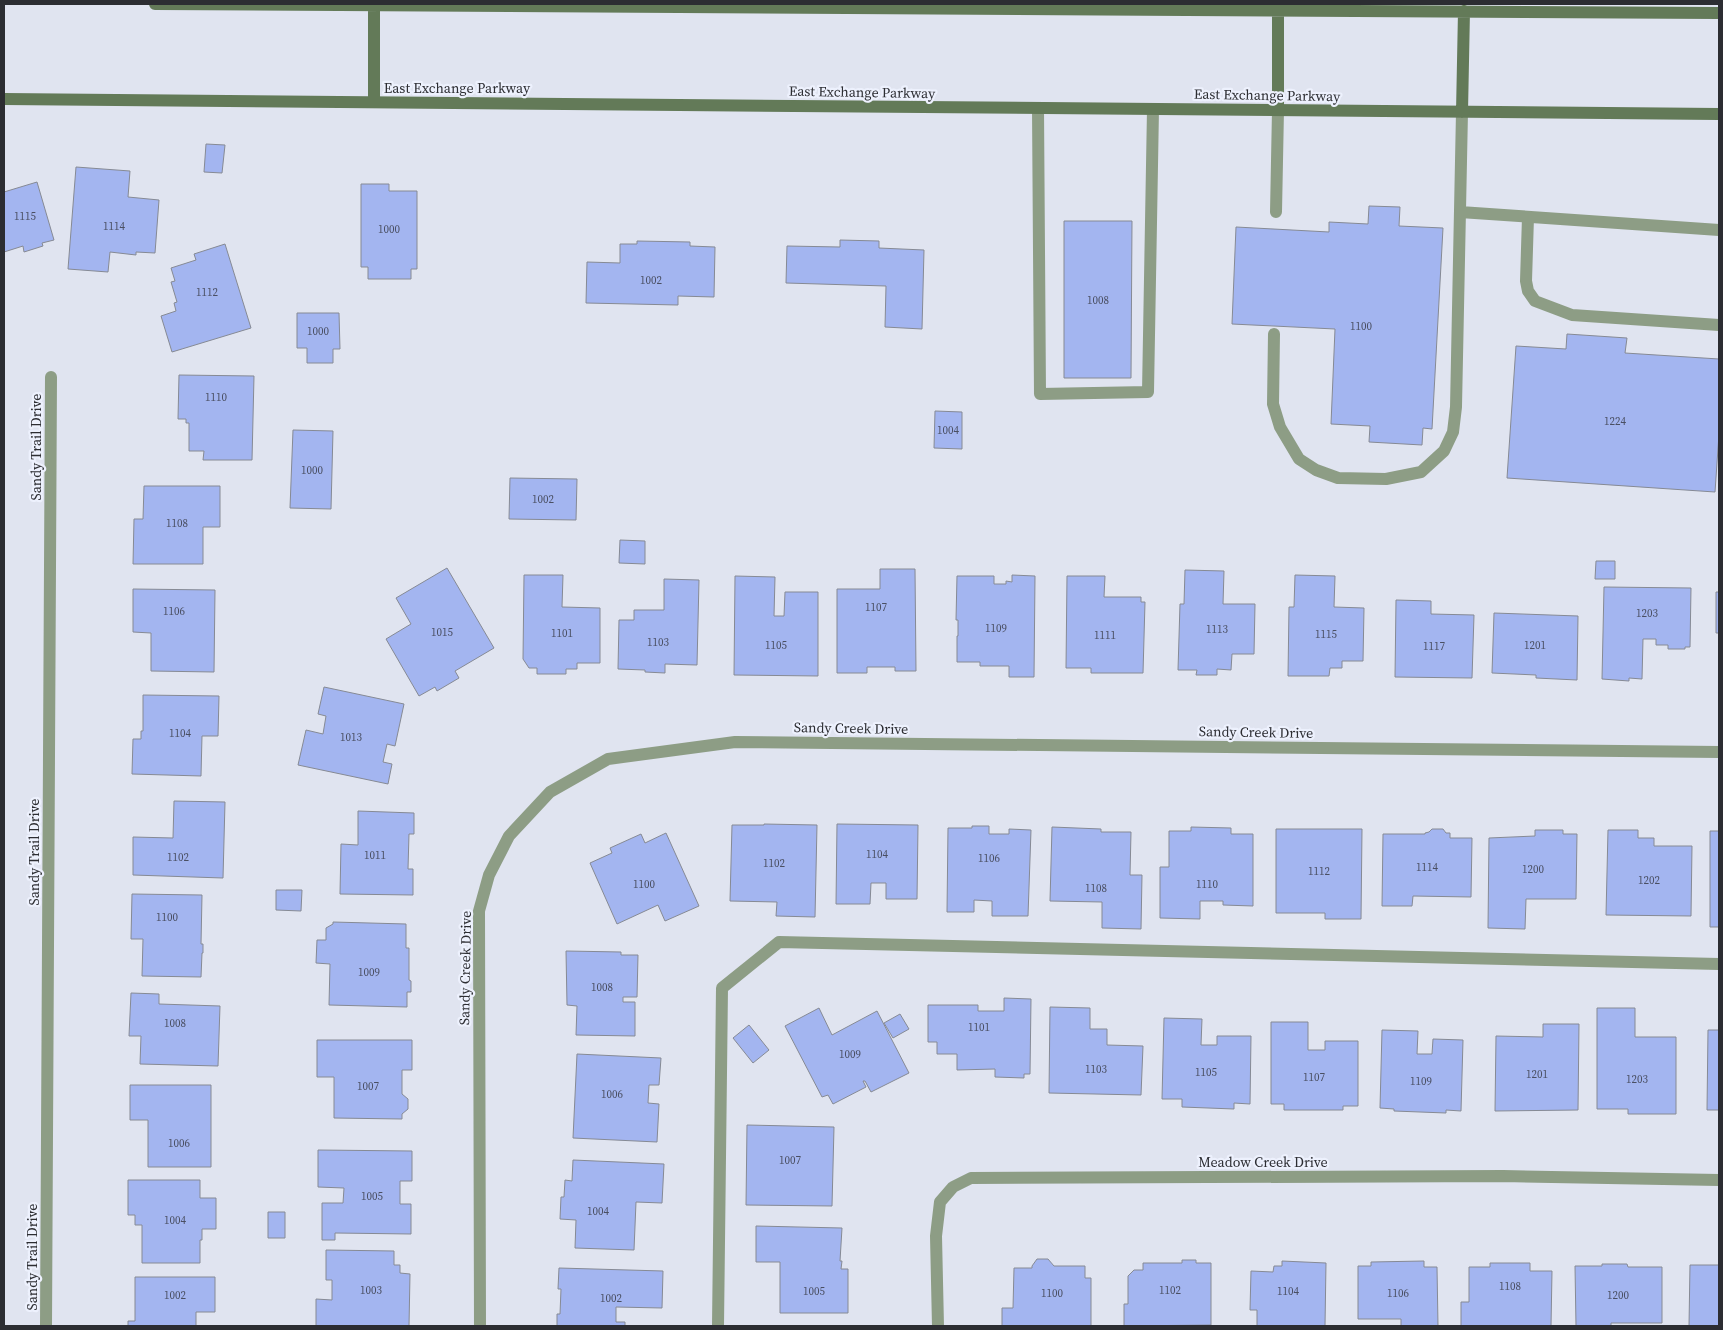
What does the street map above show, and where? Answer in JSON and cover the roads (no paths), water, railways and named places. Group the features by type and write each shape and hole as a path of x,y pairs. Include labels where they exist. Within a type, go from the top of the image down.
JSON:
{"main road":[{"path":"155,4 1719,13"},
{"path":"374,4 374,102"},
{"path":"1278,10 1278,110"},
{"path":"1462,112 1464,11"},
{"name":"East Exchange Parkway","path":"4,99 1719,114"}],"street":[{"path":"1038,108 1040,394 1148,392 1153,109"},
{"path":"1276,212 1278,110"},
{"path":"1274,334 1273,404 1280,427 1299,459 1316,470 1338,478 1386,479 1421,472 1444,451 1454,432 1456,407 1462,112"},
{"path":"1460,212 1719,230"},
{"path":"1528,217 1526,282 1528,291 1535,301 1572,314 1719,325"},
{"name":"Sandy Trail Drive","path":"46,1326 51,377"},
{"name":"Sandy Creek Drive","path":"480,1326 479,911 489,875 509,836 550,792 608,759 735,742 1719,752"},
{"path":"718,1326 722,988 779,942 1719,964"},
{"name":"Meadow Creek Drive","path":"938,1326 936,1236 940,1202 953,1187 971,1178 1503,1176 1719,1180"}]}
